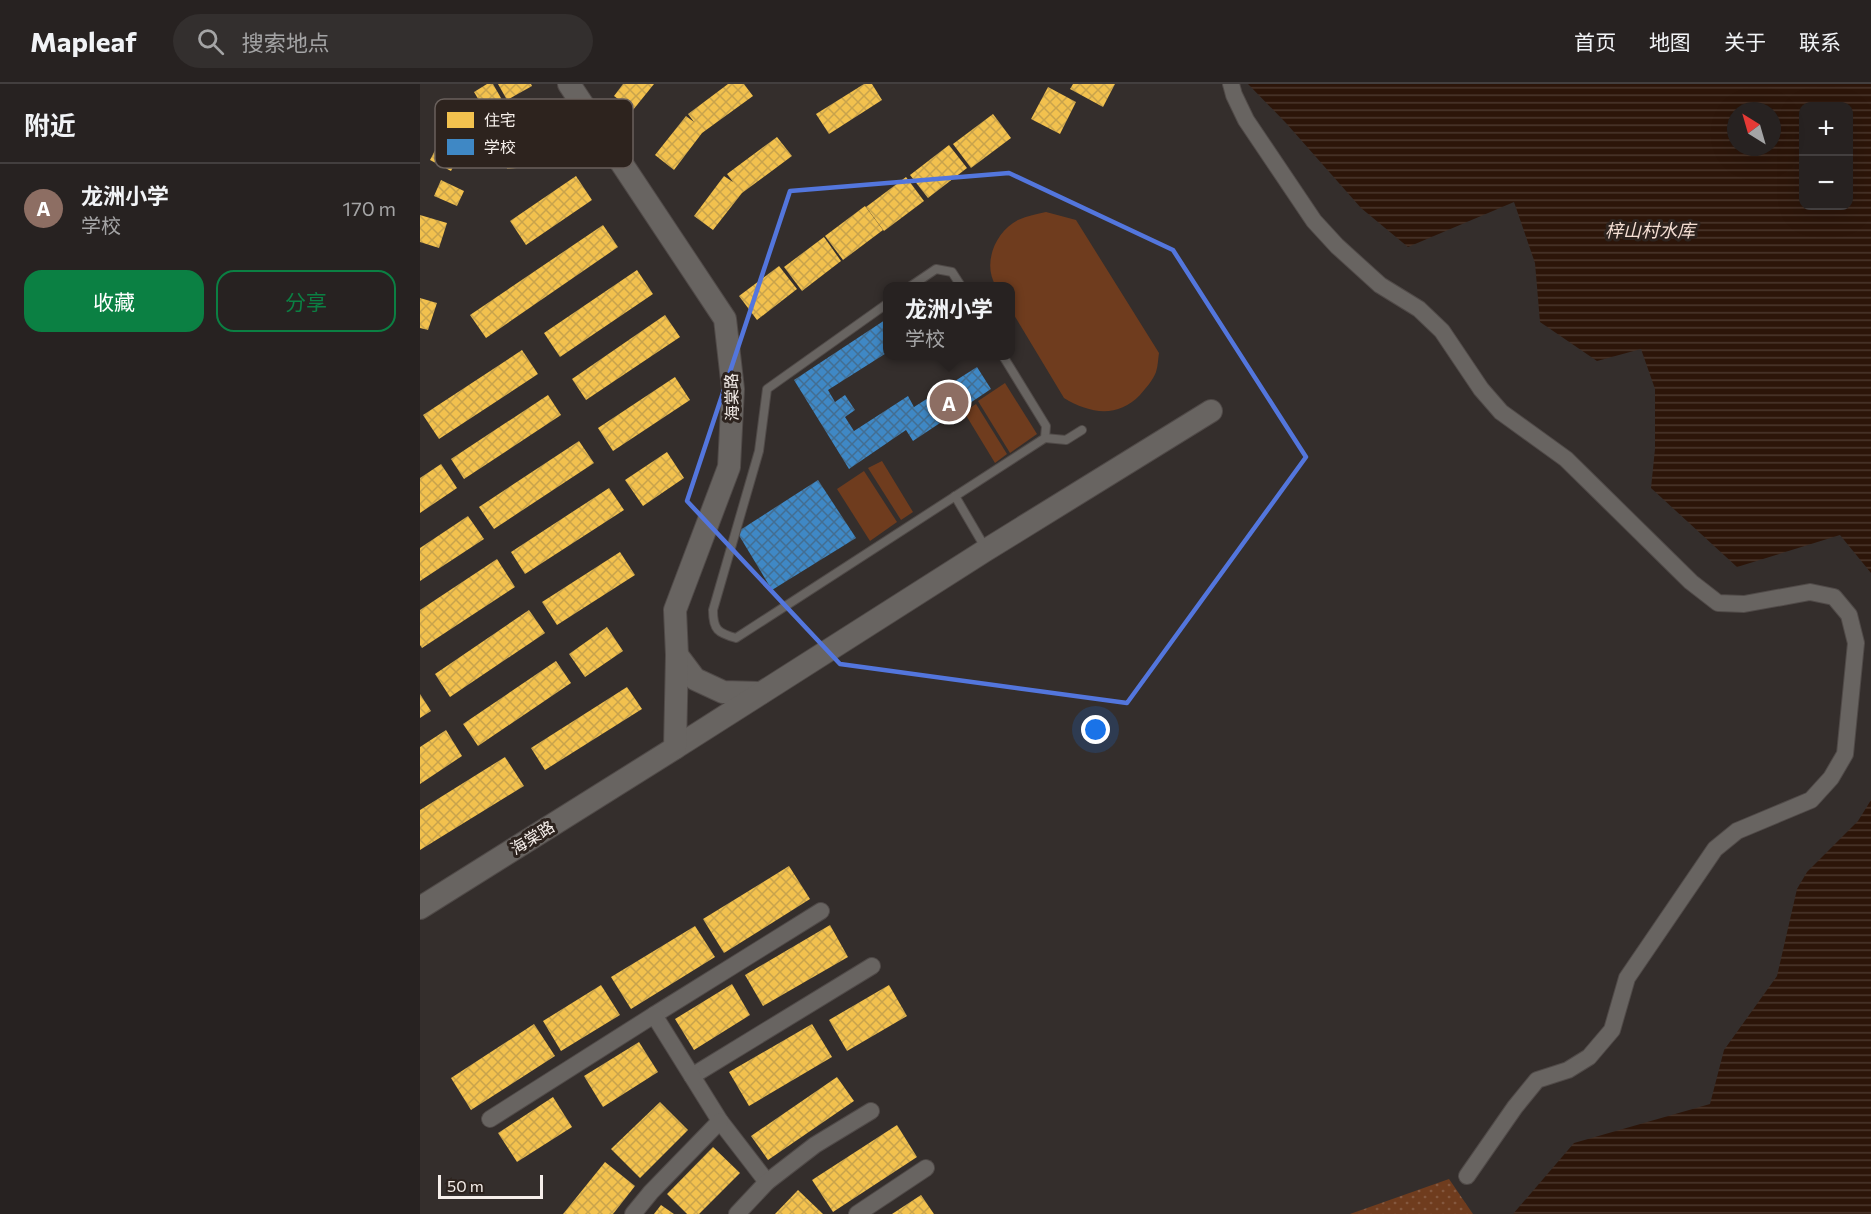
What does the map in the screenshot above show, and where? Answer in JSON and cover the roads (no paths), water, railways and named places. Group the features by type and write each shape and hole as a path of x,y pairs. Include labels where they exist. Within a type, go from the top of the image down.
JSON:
{"street":[{"name":"海棠路","path":"569,84 579,99"},
{"path":"1231,84 1246,120 1314,220 1337,246 1380,285 1419,309 1442,331 1481,389 1501,412 1566,459 1691,582 1718,603 1744,604 1810,592 1834,597 1849,615 1856,643 1845,754 1831,778 1811,800 1737,831 1715,849 1627,978 1612,1030 1590,1057 1568,1070 1537,1080 1515,1107 1467,1176"},
{"name":"海棠路","path":"625,168 725,319 733,389 729,467 675,610 677,655 675,748"},
{"name":"海棠路","path":"420,908 986,550 1211,411"},
{"path":"677,655 695,679 723,692 761,693"},
{"path":"490,1119 821,911"},
{"path":"692,1077 872,966"},
{"path":"654,1015 720,1122 767,1182"},
{"path":"737,1214 767,1182 815,1145 871,1111"},
{"path":"633,1214 651,1192 720,1122"},
{"path":"857,1214 926,1168"}],"lane":[{"path":"917,282 936,269 952,272 958,282"},
{"path":"883,307 767,389 759,452 713,610 713,623 720,633 736,638 1045,438 1066,440 1082,430"},
{"path":"1005,360 1046,426 1045,438"},
{"path":"955,496 986,550"}],"water":[{"name":"梓山村水库","path":"1248,84 1871,84 1871,573 1840,535 1737,567 1651,488 1655,449 1655,389 1641,349 1597,361 1540,322 1535,263 1514,202 1408,247 1361,208 1286,123"},
{"path":"1871,800 1871,1214 1513,1214 1574,1143 1710,1104 1724,1050 1777,976 1797,889 1807,872 1858,821"}],"place":[{"name":"龙洲小学","path":"949,402"}]}
